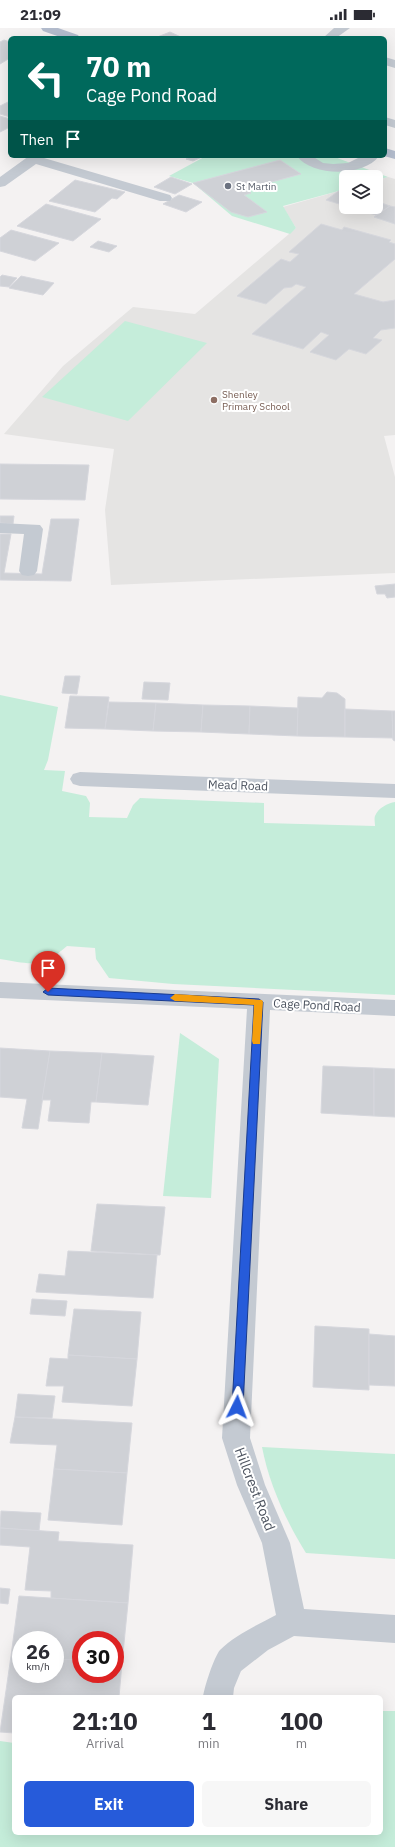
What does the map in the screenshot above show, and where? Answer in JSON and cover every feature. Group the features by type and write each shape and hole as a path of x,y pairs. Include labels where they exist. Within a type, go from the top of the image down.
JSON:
{"main road":[{"path":"47,28 69,36"}],"street":[{"path":"331,36 344,28"},
{"path":"0,183 36,158 165,198"},
{"path":"305,158 314,164 326,167 341,168 353,166 368,158"},
{"path":"0,528 34,529 28,571"},
{"name":"Mead Road","path":"80,780 395,791"},
{"name":"Cage Pond Road","path":"0,990 395,1008"},
{"name":"Hillcrest Road","path":"259,1002 236,1438 251,1485 276,1543 292,1622"},
{"path":"218,1695 218,1688 230,1661 258,1640 292,1622 395,1629"}],"shaded area":[{"name":"Shenley Primary School","path":"388,177 395,179 395,435 384,436 395,477 395,573 111,585 105,510 114,449 4,434 63,366 133,307 195,314 296,228 283,207 339,191 339,214 383,214 383,178"}],"green space":[{"path":"202,158 337,158 369,170 339,170 339,191 283,206 296,228 290,234 232,216 193,183 169,176"},
{"path":"125,321 207,343 128,421 42,397"},
{"path":"0,695 58,707 48,760 44,770 65,771 62,791 86,796 90,803 89,817 127,818 133,805 140,798 264,803 264,823 375,826 376,813 389,803 395,802 395,995 173,984 109,978 96,959 95,948 67,946 43,962 35,963 0,959"},
{"path":"180,1033 219,1059 211,1198 163,1196"},
{"path":"262,1447 395,1454 395,1559 306,1553 279,1502 269,1475"},
{"path":"383,1711 395,1711 395,1847 0,1847 0,1741 12,1743 12,1835 383,1835"}],"building":[{"path":"170,32 179,36 160,36"},
{"path":"4,40 8,41 8,59 0,64 0,42"},
{"path":"8,102 8,116 0,114 0,106"},
{"path":"0,116 8,118 8,128 0,132"},
{"path":"188,158 200,158 193,161 186,159"},
{"name":"St Martin","path":"280,160 301,174 246,189 251,193 244,195 267,212 248,217 231,212 193,183"},
{"path":"171,177 192,184 175,194 154,187"},
{"path":"75,180 125,192 117,199 112,198 95,212 49,201"},
{"path":"339,191 339,204 326,200"},
{"path":"179,195 202,202 186,212 163,204"},
{"path":"46,204 101,219 73,241 17,226"},
{"path":"383,204 390,206 383,210"},
{"path":"390,206 395,207 395,224 374,217 378,214 383,214 383,211"},
{"path":"321,224 342,230 344,227 391,240 389,242 395,244 395,259 354,294 383,302 395,300 395,328 381,330 373,338 382,340 366,354 349,349 336,360 310,352 329,335 321,332 303,349 252,334 306,287 296,284 292,287 284,288 266,304 237,296 281,259 290,262 299,254 289,252"},
{"path":"11,230 59,243 35,261 0,251 0,238"},
{"path":"98,241 117,246 109,252 90,247"},
{"path":"2,275 17,278 9,287 0,286 0,277"},
{"path":"21,276 54,283 43,295 9,288"},
{"path":"0,464 89,465 85,500 0,499"},
{"path":"0,516 14,516 13,524 0,523"},
{"path":"51,519 79,519 71,581 0,580 0,534 11,534 4,573 42,574"},
{"path":"395,584 395,597 387,598 385,594 377,594 375,586"},
{"path":"65,676 80,676 77,694 62,693"},
{"path":"144,682 170,683 168,700 142,699"},
{"path":"327,692 337,693 345,699 345,737 297,736 298,697 322,698"},
{"path":"70,696 109,697 105,729 65,728"},
{"path":"109,702 156,703 153,731 105,729"},
{"path":"156,703 203,705 201,732 153,731"},
{"path":"203,705 250,706 249,734 201,732"},
{"path":"250,706 298,708 297,736 249,734"},
{"path":"345,709 392,711 393,738 345,737"},
{"path":"392,711 395,711 395,741 393,740"},
{"path":"0,1048 50,1051 38,1129 22,1128 27,1099 0,1097"},
{"path":"50,1051 102,1053 96,1102 91,1102 89,1123 48,1121 51,1100 42,1100"},
{"path":"102,1053 154,1056 148,1105 96,1102"},
{"path":"323,1066 374,1068 374,1116 321,1113"},
{"path":"374,1068 395,1069 395,1117 374,1116"},
{"path":"97,1204 165,1207 160,1255 91,1251"},
{"path":"68,1251 157,1255 153,1298 36,1292 39,1274 65,1276"},
{"path":"32,1299 67,1301 65,1316 30,1314"},
{"path":"74,1309 141,1312 137,1359 68,1355"},
{"path":"315,1326 369,1329 369,1390 313,1387"},
{"path":"369,1334 395,1336 395,1386 369,1385"},
{"path":"68,1355 137,1359 132,1406 62,1402 64,1386 46,1386 50,1358 68,1359"},
{"path":"18,1394 55,1396 52,1418 15,1417"},
{"path":"15,1417 132,1423 127,1473 54,1469 57,1445 10,1443"},
{"path":"54,1469 127,1473 122,1525 48,1520"},
{"path":"1,1511 41,1513 39,1531 0,1528"},
{"path":"0,1528 59,1532 58,1541 133,1545 128,1603 51,1598 51,1591 25,1590 30,1547 0,1545"},
{"path":"0,1588 10,1589 8,1604 0,1603"},
{"path":"19,1596 128,1603 124,1643 124,1631 72,1631 72,1660 64,1659 64,1631 14,1631"},
{"path":"11,1656 12,1683 64,1683 64,1659 72,1660 72,1683 120,1683 119,1695 12,1695 12,1733 0,1732"}],"slow traffic":[{"path":"175,998 259,1002 257,1041"}],"place":[{"name":"St Martin","path":"228,186"},
{"name":"Shenley Primary School","path":"214,400"}],"route":[{"path":"48,992 259,1002 237,1407"}]}
